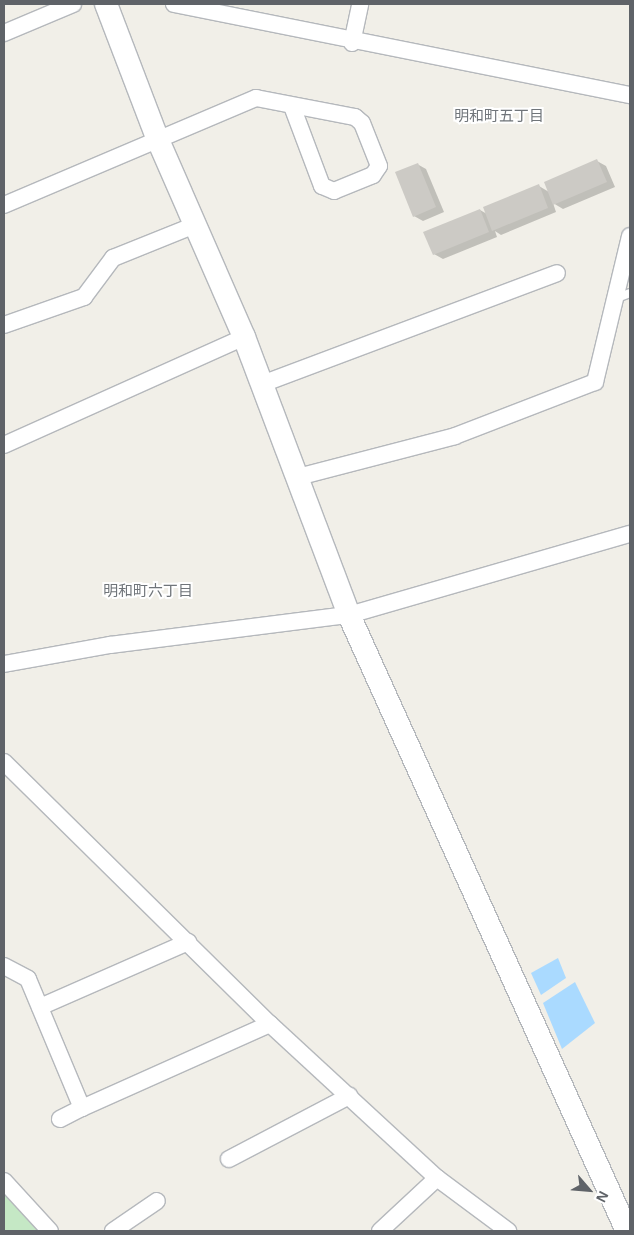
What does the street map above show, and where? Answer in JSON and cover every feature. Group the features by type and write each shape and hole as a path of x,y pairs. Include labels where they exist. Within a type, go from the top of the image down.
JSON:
{"street":[{"path":"4,33 73,4"},
{"path":"106,4 158,140 244,337 350,614 627,1231"},
{"path":"174,4 352,42 630,95"},
{"path":"352,42 360,4"},
{"path":"4,205 256,98 354,117 362,123 379,166 373,175 334,191 322,186 292,106"},
{"path":"4,325 84,297 113,258 195,225"},
{"path":"298,477 455,436 595,382 623,296 630,236"},
{"path":"262,384 557,273"},
{"path":"4,445 244,337"},
{"path":"4,664 110,645 350,614 630,534"},
{"path":"4,762 270,1024 437,1178 508,1231"},
{"path":"40,1007 188,942"},
{"path":"4,966 28,979 82,1108"},
{"path":"60,1119 270,1024"},
{"path":"229,1159 349,1096"},
{"path":"380,1231 437,1178"},
{"path":"4,1181 50,1231"},
{"path":"113,1231 157,1201"}],"green space":[{"path":"4,1193 11,1201 45,1231 4,1231"}],"water":[{"path":"558,958 566,978 541,995 531,973"},
{"path":"575,982 595,1023 562,1049 543,1003"}],"building":[{"path":"597,159 607,182 553,205 544,182"},
{"path":"418,163 436,207 413,217 395,172"},
{"path":"539,184 548,208 492,231 483,207"},
{"path":"480,209 489,232 433,255 423,232"}],"district":[{"name":"明和町五丁目","path":"499,116"},
{"name":"明和町六丁目","path":"148,591"}]}
